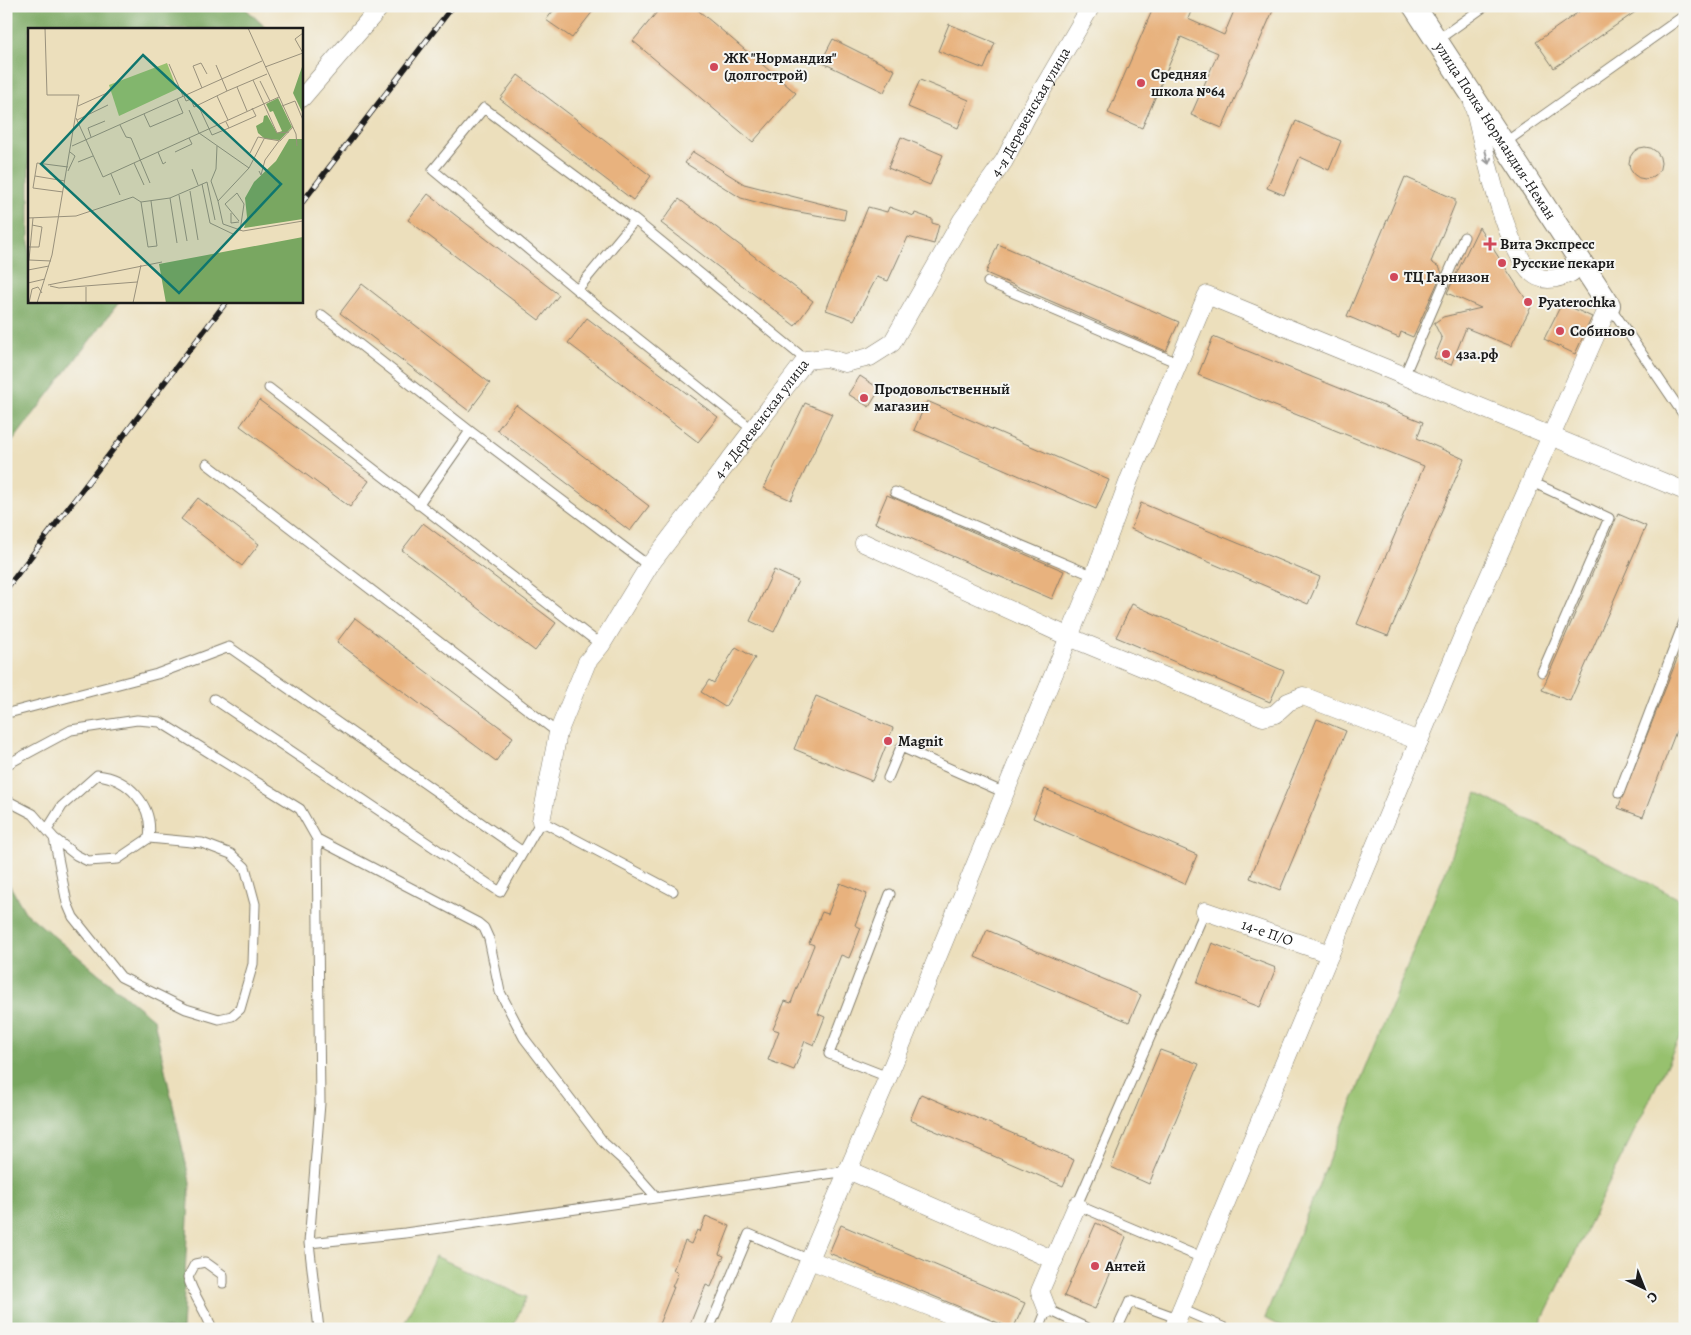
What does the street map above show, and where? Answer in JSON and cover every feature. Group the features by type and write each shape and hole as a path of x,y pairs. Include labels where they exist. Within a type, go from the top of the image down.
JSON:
{"street":[{"path":"302,98 381,6"},
{"name":"4-я Деревенская улица","path":"541,822 558,732 587,662 601,645 649,566 806,360 826,358 846,363 870,357 892,342 962,220 1004,161 1027,116 1091,6"},
{"name":"улица Полка Нормандия-Неман","path":"1414,6 1608,305"},
{"path":"1470,93 1507,231 1522,262 1537,277 1555,279 1571,273 1577,256"},
{"path":"780,1329 888,1077 1094,576 1130,480 1207,295 1685,491"},
{"path":"1177,1319 1419,741 1530,481 1608,305"},
{"path":"864,543 1069,637 1263,717 1275,714 1288,702 1303,696 1419,741"},
{"name":"14-е П/О","path":"1205,911 1330,954"},
{"path":"848,1170 1054,1260"},
{"path":"1047,1309 1040,1291 1077,1205"},
{"path":"810,1260 987,1329"}],"lane":[{"path":"1436,41 1485,6"},
{"path":"1503,144 1685,16"},
{"path":"754,430 577,290 433,170 484,108 635,220 806,360"},
{"path":"577,290 635,220"},
{"path":"1404,376 1464,237"},
{"path":"988,282 1178,363"},
{"path":"1608,305 1685,417"},
{"path":"322,314 470,431 649,566"},
{"path":"269,388 601,645"},
{"path":"418,505 470,431"},
{"path":"206,464 558,732"},
{"path":"1530,481 1609,518 1542,672"},
{"path":"895,492 1094,576"},
{"path":"1619,793 1685,619"},
{"path":"12,712 157,674 229,647 523,852"},
{"path":"214,698 500,892 541,822 673,891"},
{"path":"6,765 71,730 137,720 160,722 300,809 317,839 320,1103 309,1243 318,1329"},
{"path":"888,778 901,747 1005,793"},
{"path":"48,830 62,806 97,775 109,776 129,787 141,799 150,830 149,838"},
{"path":"6,800 33,814 54,838 76,855 88,861 118,859 149,838 202,843 231,854 245,866 255,904 253,964 240,1009 232,1016 220,1019 186,1009 121,977 83,931 70,910 54,838"},
{"path":"317,839 484,928 489,939 500,992 524,1038 604,1143 626,1162 657,1198"},
{"path":"888,1077 829,1054 890,894"},
{"path":"1202,1258 1077,1205 1205,911"},
{"path":"309,1243 405,1233 848,1170"},
{"path":"709,1329 750,1234 810,1260"},
{"path":"212,1329 208,1317 192,1292 188,1277 195,1264 205,1262 223,1275 224,1283"},
{"path":"1117,1329 1130,1301 1177,1319 1227,1329"},
{"path":"1039,1329 1047,1309 1089,1329"}],"green space":[{"path":"6,6 243,6 266,28 28,28 28,302 119,302 6,450"},
{"path":"1477,793 1685,902 1685,1027 1538,1329 1286,1329 1265,1318"},
{"path":"6,879 25,912 154,1020 190,1182 182,1329 6,1329"},
{"path":"435,1256 526,1297 512,1329 402,1329"}],"building":[{"path":"557,6 597,6 572,38 546,20"},
{"name":"ЖК \"Нормандия\" (долгострой)","path":"662,6 693,6 796,93 753,142 633,41"},
{"name":"Средняя школа №64","path":"1154,6 1193,6 1188,19 1224,35 1236,6 1275,6 1222,128 1191,115 1218,53 1181,37 1142,128 1108,113"},
{"path":"1587,6 1644,6 1554,68 1536,42"},
{"path":"949,24 995,43 984,69 938,51"},
{"path":"833,39 895,70 884,92 821,62"},
{"path":"518,75 651,176 633,200 500,99"},
{"path":"920,80 969,100 958,128 908,107"},
{"path":"1296,121 1341,141 1329,170 1300,157 1284,195 1267,188"},
{"path":"901,137 943,155 930,185 888,168"},
{"path":"1645,147 1656,152 1661,163 1656,174 1645,179 1634,174 1629,163 1634,152"},
{"path":"693,152 744,184 846,210 844,220 782,209 741,198 685,163"},
{"name":"ТЦ Гарнизон","path":"1405,177 1455,199 1455,204 1431,262 1439,267 1442,273 1413,337 1401,332 1399,338 1347,316"},
{"path":"428,194 559,295 539,320 408,220"},
{"path":"679,199 813,301 795,326 661,223"},
{"path":"868,207 887,212 889,207 914,216 915,213 932,219 932,223 939,225 934,244 908,237 888,281 877,277 854,320 826,310"},
{"path":"1479,227 1531,307 1511,346 1466,328 1451,365 1434,358 1442,339 1434,323 1443,317 1481,308 1447,293"},
{"path":"998,244 1179,322 1166,351 986,273"},
{"path":"362,284 490,383 469,411 340,313"},
{"path":"1562,303 1592,317 1575,354 1544,339"},
{"path":"587,318 718,417 698,442 568,343"},
{"path":"1213,337 1423,422 1417,438 1464,459 1388,636 1357,624 1424,466 1198,375"},
{"name":"Продовольственный магазин","path":"860,376 880,389 869,407 848,394"},
{"path":"259,400 369,481 350,507 240,426"},
{"path":"927,401 1109,480 1096,509 914,430"},
{"path":"805,403 832,414 791,500 764,488"},
{"path":"516,405 649,506 630,531 497,430"},
{"path":"887,495 1064,571 1052,599 875,523"},
{"path":"198,498 259,544 242,566 181,519"},
{"path":"1141,503 1320,577 1308,604 1131,529"},
{"path":"1618,514 1646,526 1570,701 1542,690"},
{"path":"423,523 556,623 535,651 402,550"},
{"path":"774,570 798,581 774,632 750,621"},
{"path":"1132,604 1284,671 1270,702 1116,637"},
{"path":"355,618 513,737 496,761 337,642"},
{"path":"1685,639 1685,708 1643,817 1618,808"},
{"path":"736,647 755,658 725,707 701,692 709,680 714,683"},
{"path":"816,696 893,728 872,781 794,749"},
{"path":"1317,719 1346,731 1280,890 1250,878"},
{"path":"1045,789 1197,855 1185,884 1033,818"},
{"path":"840,883 867,894 855,925 861,928 849,958 841,955 818,1014 825,1017 814,1045 805,1041 794,1070 768,1060 779,1031 773,1029 785,1001 791,1003 814,945 809,943 822,912 828,914"},
{"path":"987,930 1141,995 1129,1022 975,957"},
{"path":"1212,943 1276,968 1260,1007 1197,983"},
{"path":"1160,1050 1199,1064 1149,1184 1111,1167"},
{"path":"921,1094 1074,1160 1063,1186 910,1120"},
{"path":"706,1216 730,1226 719,1254 724,1256 711,1287 706,1285 688,1329 657,1329 674,1287 672,1287 678,1273 673,1270 685,1241 691,1244 697,1230 700,1232"},
{"name":"Антей","path":"1096,1223 1126,1237 1095,1309 1064,1296"},
{"path":"841,1225 1025,1303 1013,1329 829,1253"}],"railway":[{"path":"302,203 453,6"},
{"path":"6,589 226,302"}],"place":[{"name":"ЖК \"Нормандия\" (долгострой)","path":"714,67"},
{"name":"Средняя школа №64","path":"1141,83"},
{"name":"Вита Экспресс","path":"1490,244"},
{"name":"Русские пекари","path":"1502,263"},
{"name":"ТЦ Гарнизон","path":"1394,277"},
{"name":"Pyaterochka","path":"1528,302"},
{"name":"Собиново","path":"1560,331"},
{"name":"4за.рф","path":"1446,354"},
{"name":"Продовольственный магазин","path":"864,398"},
{"name":"Magnit","path":"888,741"},
{"name":"Антей","path":"1095,1266"}]}
